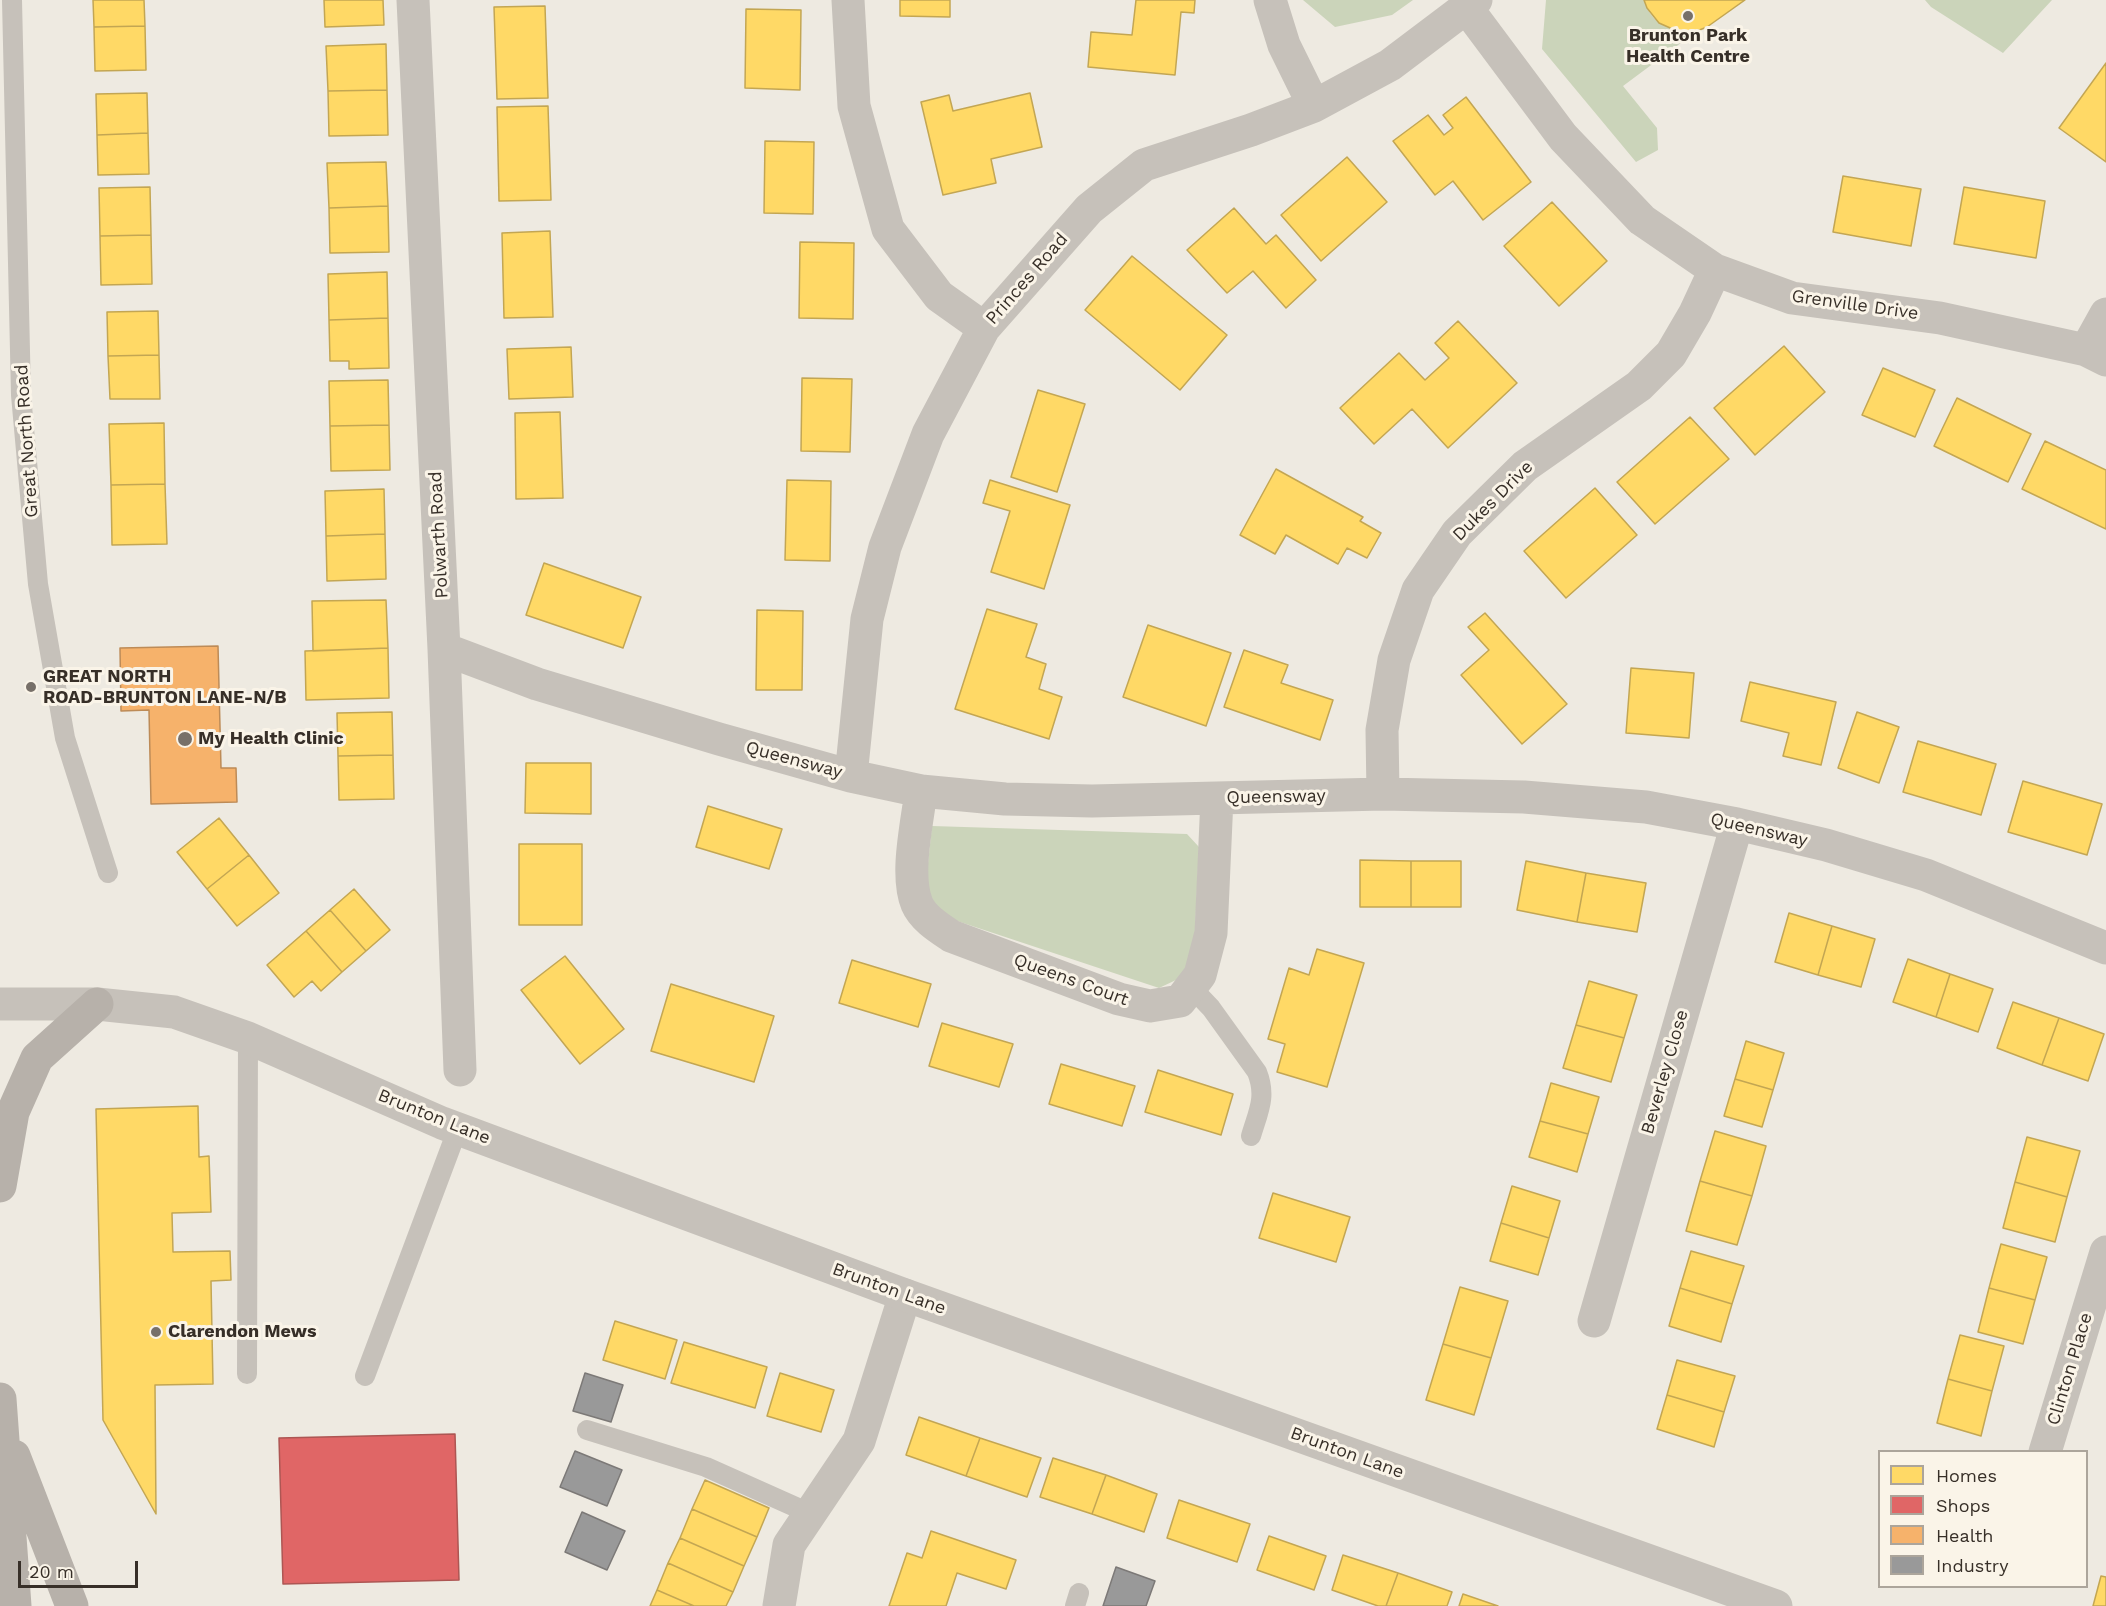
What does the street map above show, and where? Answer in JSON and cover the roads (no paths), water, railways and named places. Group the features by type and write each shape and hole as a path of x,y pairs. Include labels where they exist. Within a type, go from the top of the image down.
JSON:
{"main road":[{"path":"0,1185 13,1112 37,1058 97,1004"},
{"path":"1,1411 15,1606"},
{"path":"1,1411 72,1606"}],"street":[{"name":"Polwarth Road","path":"413,0 444,649 460,1070"},
{"path":"848,0 854,106 888,229 939,296 984,328"},
{"path":"1270,0 1284,45 1314,106"},
{"name":"Princes Road","path":"851,776 867,618 885,547 928,434 984,328 1089,209 1144,165 1251,130 1314,106 1390,65 1471,4"},
{"name":"Grenville Drive","path":"1471,4 1563,137 1642,220 1715,270 1792,298 1940,318 2096,355"},
{"name":"Dukes Drive","path":"1383,794 1382,730 1394,660 1418,590 1457,533 1526,466 1639,386 1671,354 1695,313 1715,270"},
{"path":"2096,355 2106,314"},
{"name":"Queensway","path":"444,649 537,684 719,739 851,776 921,791 1005,799 1092,801 1383,794 1524,797 1646,807 1737,824 1826,845 1926,874 2106,948"},
{"name":"Queens Court","path":"921,791 911,880 918,906 935,926 951,936 1119,999 1150,1006 1180,1001 1200,975 1211,933 1217,798"},
{"name":"Beverley Close","path":"1594,1321 1737,824"},
{"name":"Brunton Lane","path":"0,1004 97,1004 174,1012 248,1038 442,1123 905,1295 1776,1606"},
{"name":"Clinton Place","path":"2046,1450 2106,1252"},
{"path":"779,1606 789,1545 808,1513 859,1441 905,1295"}],"lane":[{"name":"Great North Road","path":"12,0 21,395 38,584 65,738 108,873"},
{"path":"1191,987 1211,1008 1257,1072 1262,1084 1264,1094 1251,1136"},
{"path":"247,1374 248,1038"},
{"path":"365,1376 458,1128"},
{"path":"587,1430 706,1467 808,1513"}],"place":[{"name":"Brunton Park Health Centre","path":"1688,16"},
{"name":"GREAT NORTH ROAD-BRUNTON LANE-N/B","path":"31,687"},
{"name":"My Health Clinic","path":"185,739"},
{"name":"Clarendon Mews","path":"156,1332"}]}
